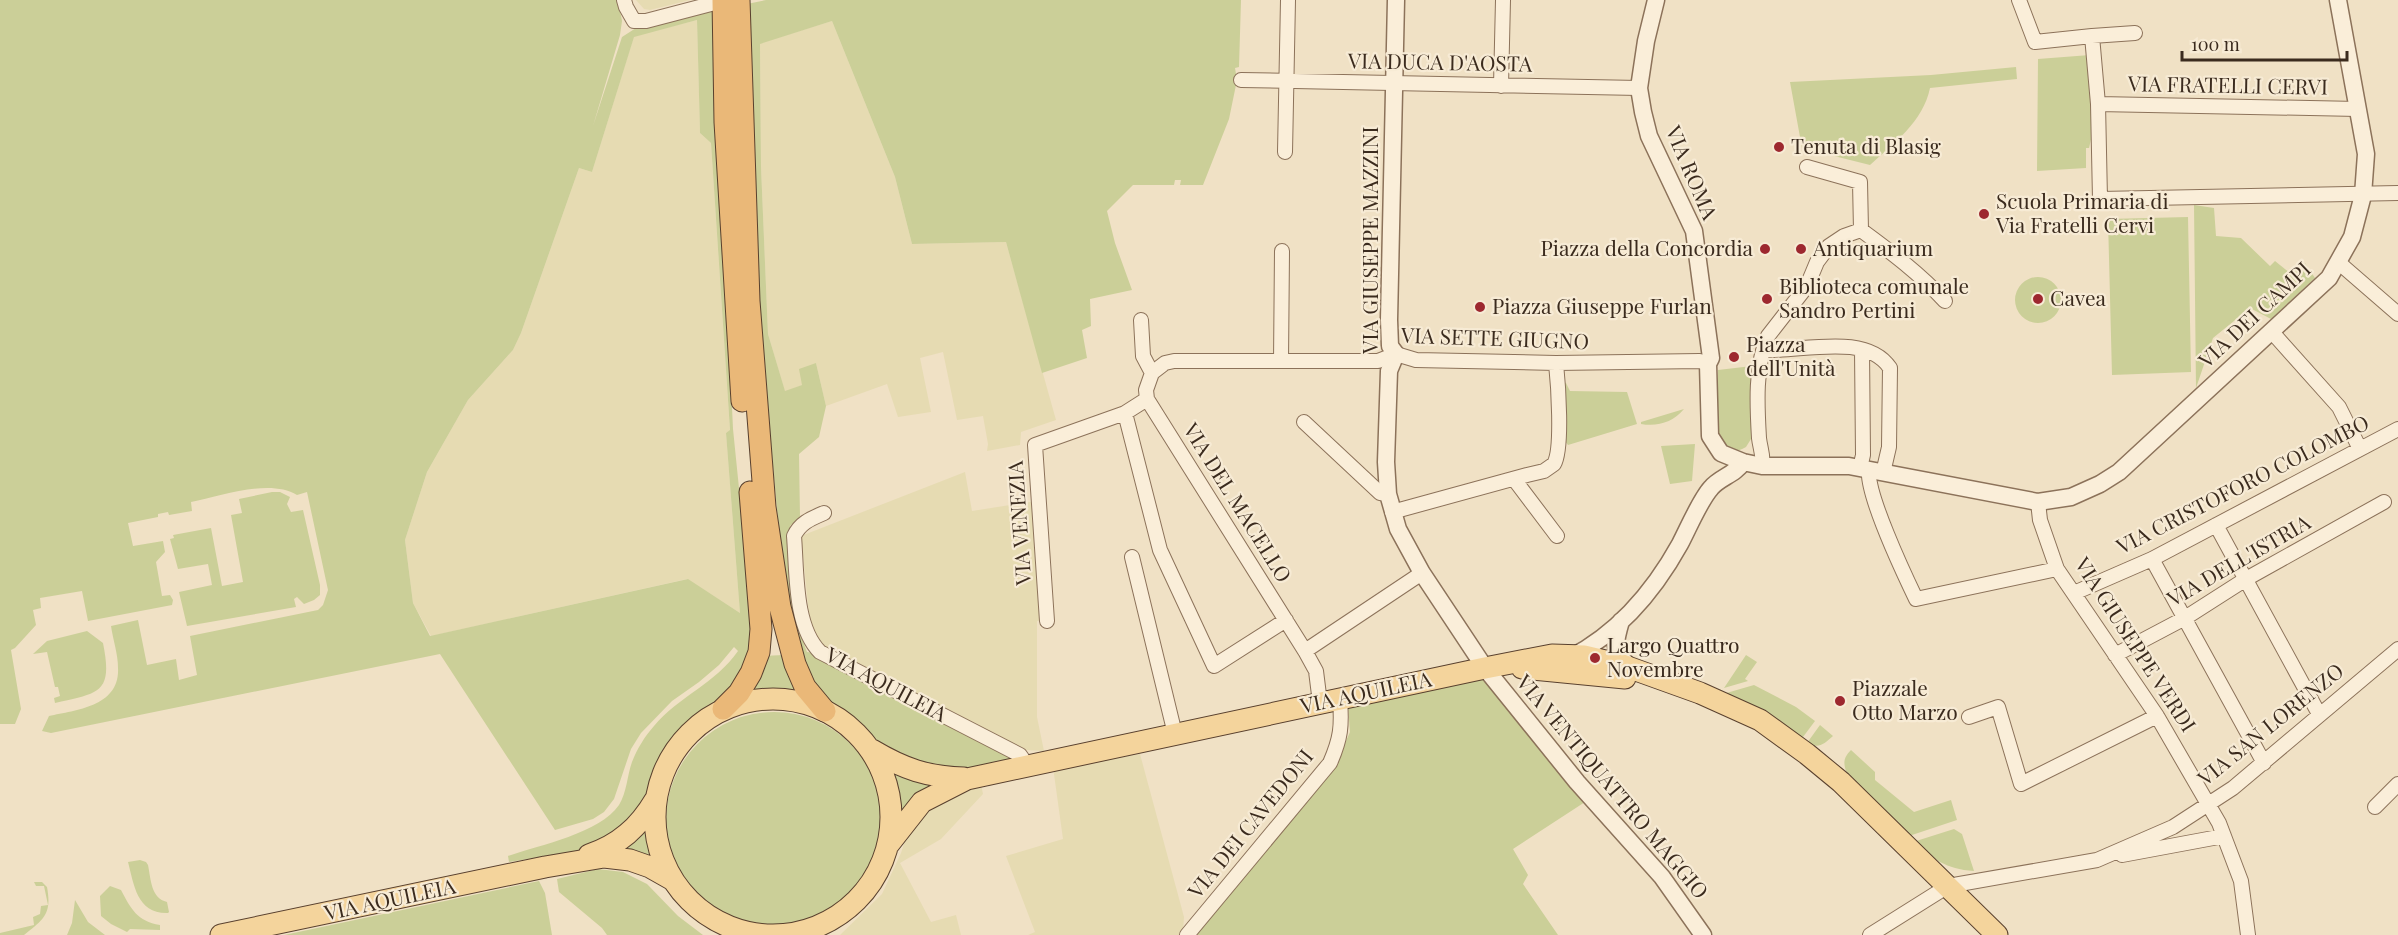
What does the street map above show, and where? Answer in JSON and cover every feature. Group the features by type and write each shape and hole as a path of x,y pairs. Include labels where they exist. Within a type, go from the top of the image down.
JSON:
{"highway":[{"path":"739,0 749,301 765,507 780,607 795,664 804,687 825,711"},
{"path":"717,2 738,359 761,629 759,652 751,673 739,693 723,709"}],"main road":[{"path":"1485,668 1552,655 1575,655 1631,669 1704,694 1760,720 1807,753 1841,782 1997,935"},
{"path":"1485,668 1519,668 1632,678 1704,694"},
{"name":"VIA AQUILEIA","path":"889,844 922,802 967,779 1485,668"},
{"path":"833,935 869,886 882,863 889,844 892,814 890,793 882,770 871,750 857,732 836,716 791,700 768,698 723,709 686,736 672,755 662,777 656,797 656,833 663,860 673,880 702,912 743,933 778,935 815,927 836,917 856,901"},
{"name":"VIA AQUILEIA","path":"871,750 909,770 936,777 967,779"},
{"name":"VIA AQUILEIA","path":"559,864 599,851 631,833 645,816 656,797"},
{"name":"VIA AQUILEIA","path":"221,935 559,864 604,857 630,860 650,867 673,880"}],"street":[{"path":"624,0 634,21 646,21 717,2"},
{"path":"1285,152 1288,0"},
{"name":"VIA GIUSEPPE MAZZINI","path":"1396,0 1389,320 1390,346 1396,354 1389,371 1386,462 1388,494 1398,530 1422,573 1485,668"},
{"path":"1501,86 1503,0"},
{"name":"VIA ROMA","path":"1656,0 1646,40 1639,88 1649,136 1694,231 1711,358 1708,364"},
{"path":"2019,0 2035,42 2135,33"},
{"name":"VIA DEI CAMPI","path":"2038,502 2071,497 2100,484 2119,472 2329,278 2352,237 2363,195 2366,154 2338,0"},
{"name":"VIA FRATELLI CERVI","path":"2092,36 2098,104 2100,199 2363,195"},
{"name":"VIA DUCA D'AOSTA","path":"1241,80 1639,88"},
{"name":"VIA FRATELLI CERVI","path":"2098,104 2358,110"},
{"path":"1807,167 1860,182 1861,230"},
{"path":"2363,195 2398,193"},
{"path":"1861,230 1902,262 1945,301"},
{"path":"1762,466 1759,440 1759,362 1765,351 1764,344 1811,279 1821,256 1829,246 1844,236 1861,230"},
{"path":"1281,361 1282,251"},
{"path":"2338,262 2398,314"},
{"path":"1141,320 1143,356 1152,373 1146,390 1147,399"},
{"path":"2271,332 2339,407 2360,449"},
{"path":"1765,351 1847,346 1885,361 1890,368 1887,455"},
{"path":"1862,350 1870,486 1897,558 1916,599 2057,569"},
{"name":"VIA SETTE GIUGNO","path":"1152,373 1165,363 1174,361 1378,361 1396,354 1416,360 1556,363 1691,361 1708,364"},
{"path":"1392,512 1544,471 1557,460 1558,378 1556,363"},
{"path":"1708,364 1710,436 1721,453 1743,462 1762,466 1869,467 2038,502"},
{"name":"VIA VENEZIA","path":"1047,621 1035,445 1125,413 1147,399"},
{"name":"VIA DEL MACELLO","path":"1147,399 1305,651 1330,701"},
{"path":"1125,413 1160,550 1214,666 1286,621"},
{"path":"1304,422 1380,493 1388,494"},
{"name":"VIA CRISTOFORO COLOMBO","path":"2074,593 2152,559 2398,429"},
{"path":"1519,668 1566,660 1600,640 1640,604 1669,564 1711,488 1738,470 1759,440"},
{"path":"1869,467 1887,455"},
{"path":"1869,467 1875,460 1887,455"},
{"path":"1514,479 1557,536"},
{"name":"VIA GIUSEPPE VERDI","path":"2038,502 2040,520 2057,569 2157,716 2209,804 2241,881 2248,935"},
{"name":"VIA DELL'ISTRIA","path":"2115,655 2185,618 2246,579 2384,502"},
{"name":"VIA AQUILEIA","path":"824,513 807,520 798,528 794,536 802,619 811,643 820,652 1020,755 1017,767"},
{"path":"2216,525 2319,714"},
{"path":"1132,558 1175,734"},
{"path":"2152,559 2264,763"},
{"path":"1305,651 1422,573"},
{"path":"1621,621 1615,639 1615,649 1619,657 1631,669"},
{"name":"VIA SAN LORENZO","path":"2097,860 2168,829 2233,788 2398,649"},
{"name":"VIA VENTIQUATTRO MAGGIO","path":"1485,668 1577,782 1662,877 1703,935"},
{"name":"VIA DEI CAVEDONI","path":"1187,935 1330,763 1340,741 1342,721 1330,701"},
{"path":"1969,717 1998,707 2021,783 2157,716"},
{"path":"2375,807 2398,784"},
{"path":"2168,829 2170,846"},
{"name":"VIA SAN LORENZO","path":"1870,935 1948,886 2224,836"}],"shaded area":[{"path":"636,0 690,0 650,10 644,9"},
{"path":"697,20 700,133 711,143 730,431 726,433 740,613 687,579 431,636 413,603 405,540 427,472 468,400 513,350 579,168 592,172 634,36"},
{"path":"832,21 895,177 912,244 1006,242 1056,420 1021,432 1020,445 987,451 983,416 957,420 943,352 920,358 931,412 898,417 887,384 826,406 816,363 802,385 785,392 768,334 761,167 760,43"},
{"path":"965,472 972,511 1036,501 1042,573 1037,573 1037,584 1041,585 1044,620 1037,621 1037,717 1044,751 1025,750 823,645 810,624 801,536"},
{"path":"1140,754 1184,917 1183,931 1179,935 1028,935 1035,932 1006,856 1063,839 1053,767"},
{"path":"981,784 983,794 941,839 900,863 931,922 956,915 961,935 840,935 882,894 901,853 909,828 928,805"}],"green space":[{"path":"0,0 618,0 622,21 620,35 593,126 622,37 636,28 714,10 733,429 754,636 743,672 720,699 687,724 661,755 641,809 626,829 579,851 509,862 508,856 584,831 610,815 622,800 632,762 647,734 674,707 729,662 738,651 734,647 719,665 672,701 641,733 631,749 614,799 604,812 593,819 555,830 440,654 51,733 42,731 49,716 95,704 112,691 117,681 118,668 111,626 138,620 147,665 176,659 179,680 197,675 190,636 318,610 323,605 328,590 307,492 297,495 273,488 245,490 191,502 192,511 169,515 168,512 158,514 158,517 128,523 133,546 163,541 165,552 156,562 162,596 170,595 173,600 172,605 88,621 82,591 40,598 41,608 33,610 36,625 11,650 21,709 15,724 0,724","holes":["697,20 700,133 711,143 730,430 726,433 740,613 688,579 430,636 413,603 405,540 427,472 468,400 513,350 579,168 592,172 634,37"]},
{"path":"766,0 1241,0 1239,67 1235,68 1237,80 1229,119 1203,185 1180,185 1181,180 1175,180 1174,185 1133,185 1107,211 1115,243 1132,290 1090,299 1091,326 1082,330 1087,358 1042,373 1006,242 912,244 895,177 832,21 760,44 761,167 768,334 785,391 802,385 799,369 816,363 826,406 819,437 799,454 800,517 790,526 795,606 807,652 814,653 1009,755 1012,760 937,772 878,742 848,713 818,694 799,662 780,543 754,257 747,4"},
{"path":"2090,55 2092,135 2089,148 2086,148 2086,168 2037,171 2038,59"},
{"path":"2016,67 2017,79 1930,88 1914,122 1870,165 1802,148 1790,82 1931,75"},
{"path":"2194,205 2214,208 2216,236 2241,238 2270,266 2275,261 2290,273 2305,263 2315,278 2271,319 2250,308 2213,338 2196,388"},
{"path":"2188,217 2191,372 2112,375 2108,219"},
{"name":"Cavea","path":"2038,277 2054,284 2061,300 2054,316 2038,323 2022,316 2015,300 2022,284"},
{"path":"1752,366 1751,439 1746,447 1734,451 1725,447 1717,424 1718,370"},
{"path":"1563,382 1570,391 1627,392 1637,424 1568,445 1561,436 1565,391 1565,386 1561,386"},
{"path":"1684,409 1665,422 1653,425 1641,424 1641,422"},
{"path":"1695,444 1692,481 1670,484 1661,446"},
{"path":"280,492 290,497 287,504 291,512 303,510 320,585 320,595 304,604 297,597 294,599 296,607 187,626 179,592 212,585 208,564 178,569 170,539 174,538 173,535 211,528 222,586 243,582 231,515 242,513 239,499"},
{"path":"87,631 103,643 106,660 104,681 93,693 55,703 54,698 60,696 58,687 55,687 47,652 33,654 47,641"},
{"path":"784,655 803,698 774,696 741,701 762,656"},
{"path":"1746,655 1757,662 1745,679 1748,681 1724,688"},
{"path":"1481,677 1585,802 1513,849 1528,875 1523,884 1558,935 1196,935 1338,759 1350,732 1348,706"},
{"path":"1754,685 1796,707 1815,721 1803,737 1723,694"},
{"path":"774,712 795,714 825,725 850,744 869,769 880,799 882,820 880,841 869,871 850,896 825,915 795,926 774,928 753,926 723,915 698,896 679,871 668,841 666,820 668,799 679,769 698,744 723,725 753,714"},
{"path":"1820,725 1833,736 1821,745 1815,746 1807,743"},
{"path":"1851,750 1875,772 1875,780 1914,812 1951,800 1957,820 1906,837 1846,771 1845,760"},
{"path":"891,770 933,785 898,816 888,771"},
{"path":"649,823 653,847 658,862 619,846"},
{"path":"1954,829 1962,834 1974,871 1955,868 1940,862 1913,842"},
{"path":"140,860 148,865 153,888 158,897 167,902 168,913 150,909 143,903 135,889 128,862"},
{"path":"598,869 623,872 647,884 678,916 703,935 607,935 602,928 559,892 557,879"},
{"path":"539,881 545,893 552,935 284,935"},
{"path":"34,882 42,882 47,887 48,905 44,886 36,886"},
{"path":"110,886 121,890 136,913 146,921 160,925 160,930 130,929 127,932 101,916 100,896"},
{"path":"75,900 88,922 105,935 67,935 72,923"},
{"path":"48,905 45,915 24,935 0,935 0,933 34,925 33,917 40,914 41,906"}],"place":[{"name":"Tenuta di Blasig","path":"1779,147"},
{"name":"Scuola Primaria di Via Fratelli Cervi","path":"1984,214"},
{"name":"Piazza della Concordia","path":"1765,249"},
{"name":"Antiquarium","path":"1801,249"},
{"name":"Biblioteca comunale Sandro Pertini","path":"1767,299"},
{"name":"Cavea","path":"2038,299"},
{"name":"Piazza Giuseppe Furlan","path":"1480,307"},
{"name":"Piazza dell'Unità","path":"1734,357"},
{"name":"Largo Quattro Novembre","path":"1595,658"},
{"name":"Piazzale Otto Marzo","path":"1840,701"}]}
